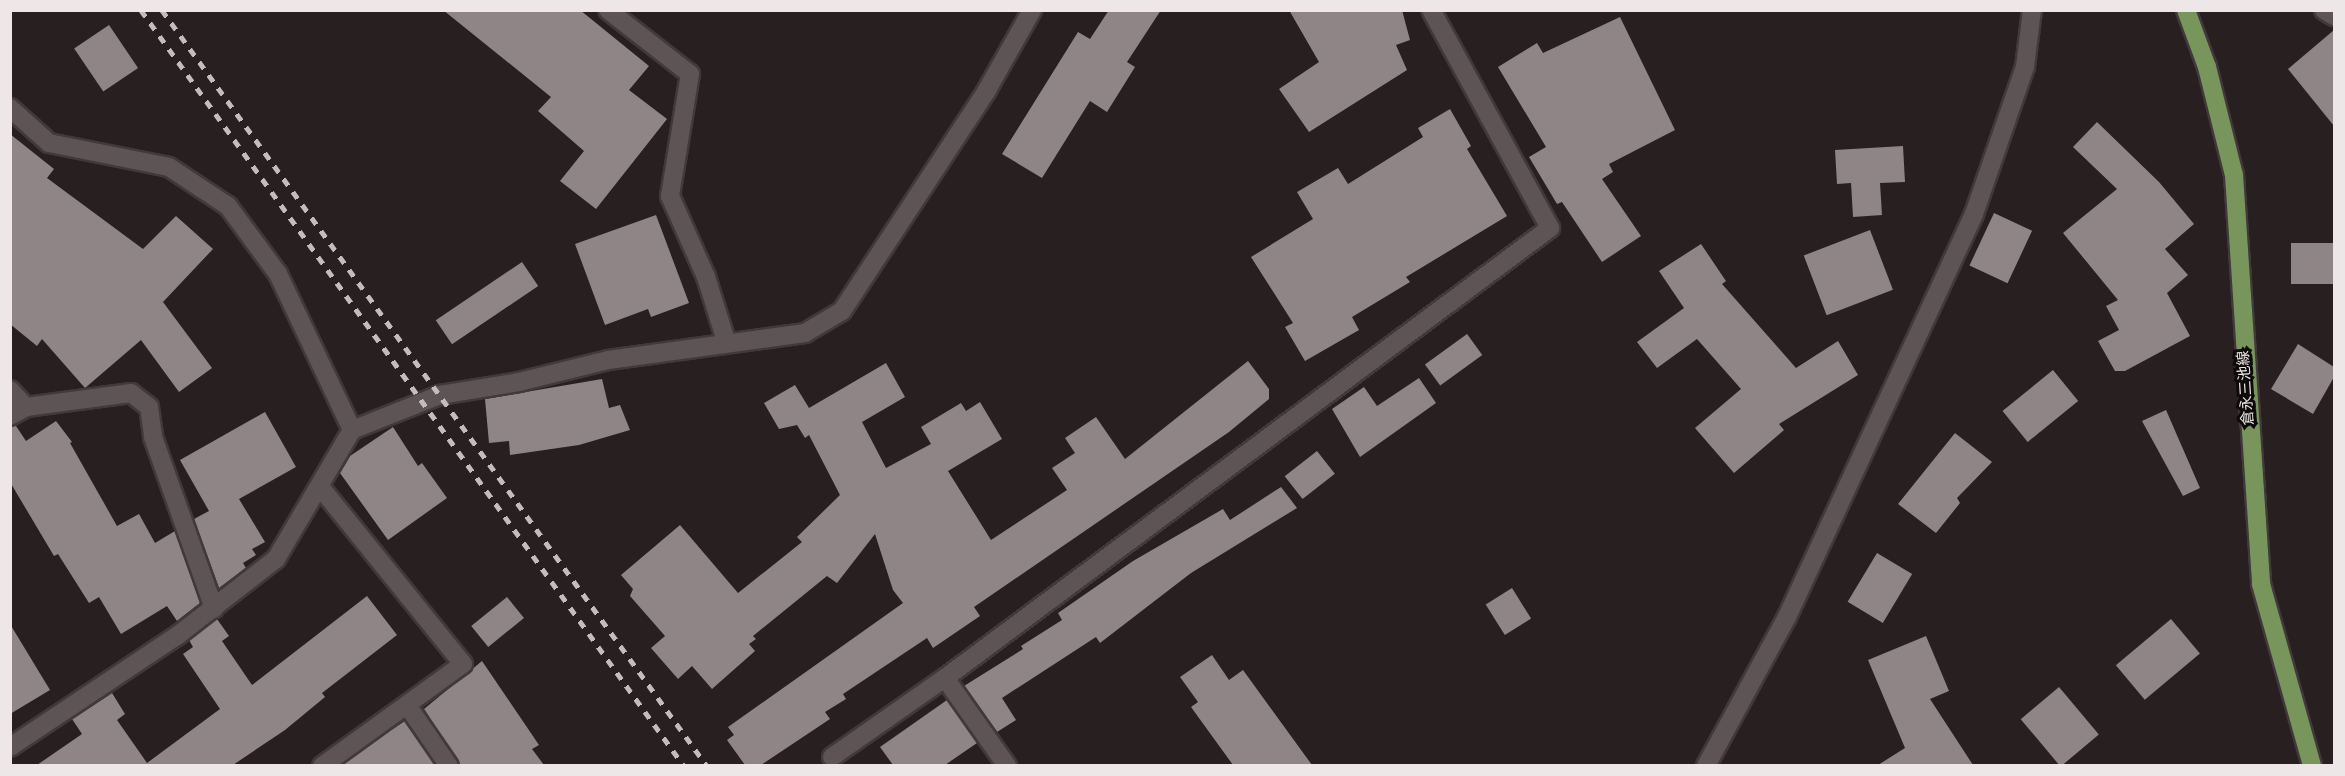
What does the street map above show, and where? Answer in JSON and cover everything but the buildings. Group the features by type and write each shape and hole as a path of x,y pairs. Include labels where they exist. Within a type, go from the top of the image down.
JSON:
{"main road":[{"name":"倉永三池線","path":"2186,10 2207,67 2234,175 2261,584 2312,765"}],"street":[{"path":"608,10 690,74 670,196 706,277 726,342"},
{"path":"10,747 214,608 276,559 321,488 352,430 440,394 519,382 608,360 726,342 805,333 842,311 987,90 1032,10"},
{"path":"832,757 945,678 1550,228 1431,10"},
{"path":"1706,765 1787,617 1974,214 2025,67 2032,10"},
{"path":"2324,10 2334,16"},
{"path":"10,108 49,143 169,167 228,206 279,274 352,430"},
{"path":"10,390 18,412 130,393 149,407 153,437 214,608"},
{"path":"321,488 463,664 322,765"},
{"path":"945,678 1007,765"},
{"path":"407,705 449,765"}],"railway":[{"path":"141,10 684,766"},
{"path":"162,10 707,766"}]}
